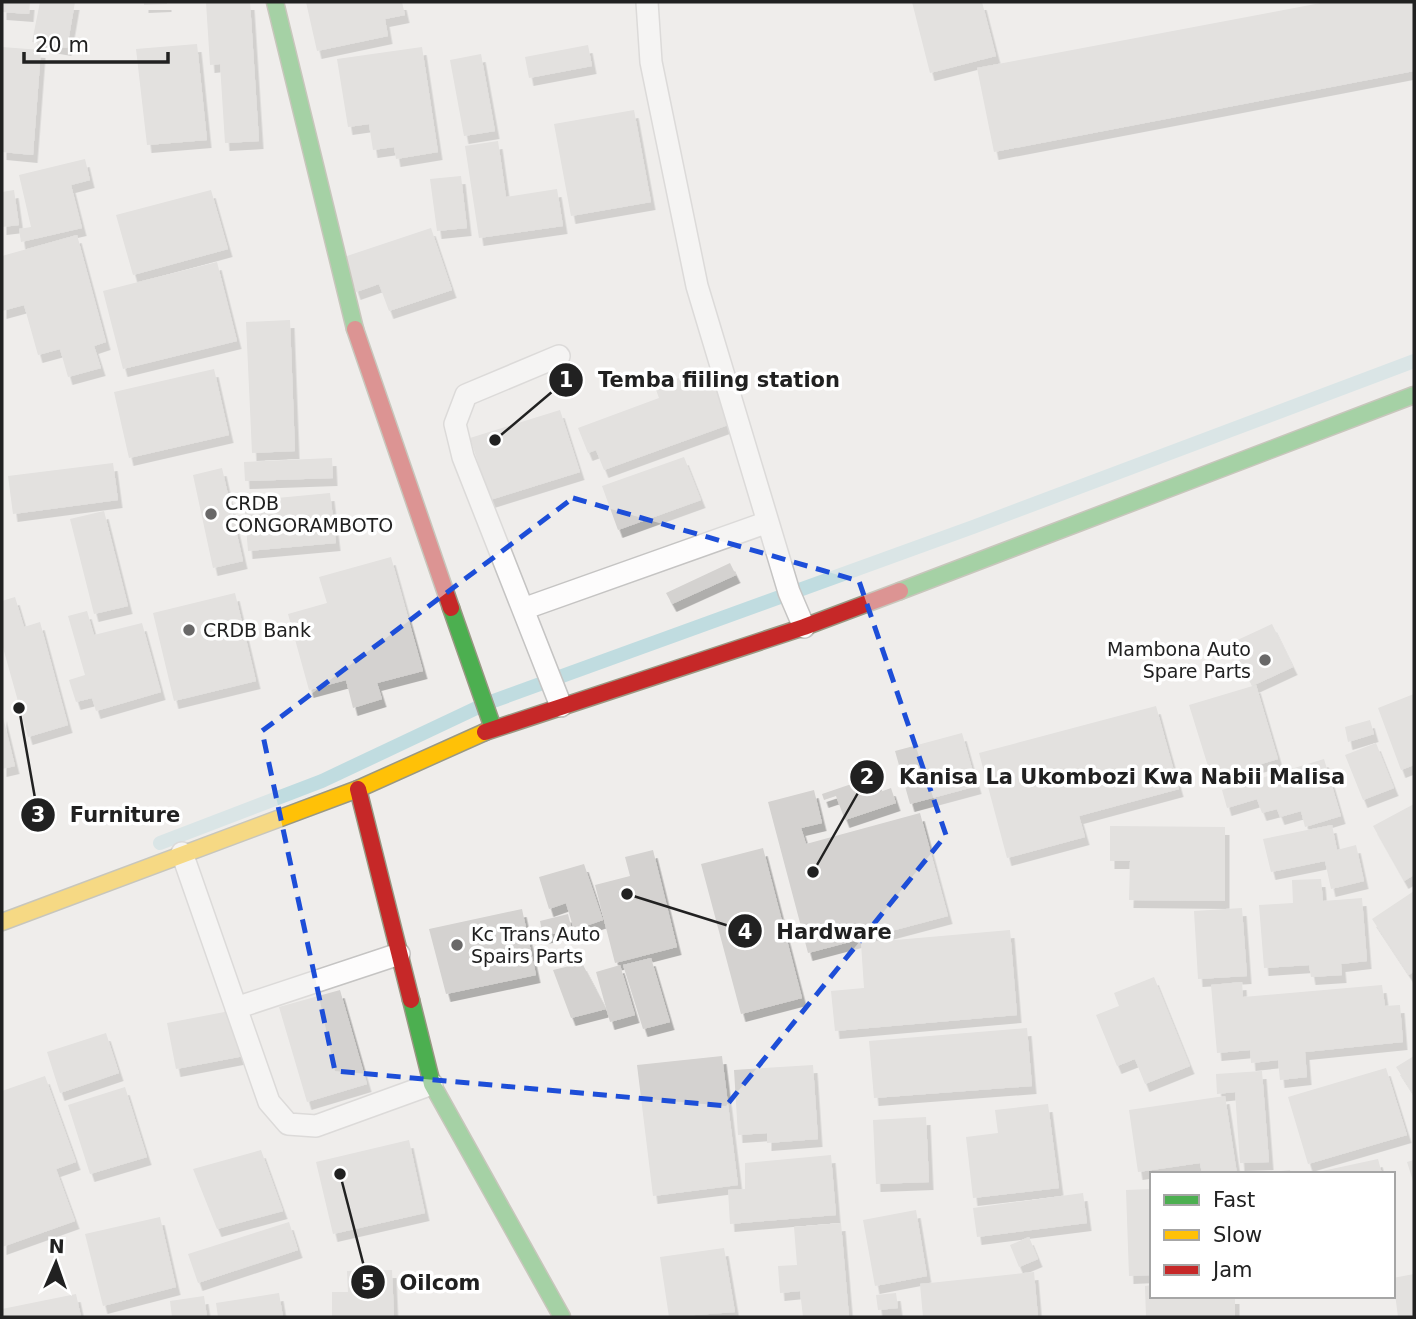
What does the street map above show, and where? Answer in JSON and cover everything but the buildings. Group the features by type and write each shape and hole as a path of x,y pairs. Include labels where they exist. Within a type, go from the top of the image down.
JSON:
{"main road":[{"path":"275,2 356,335 494,728"},
{"path":"2,922 358,789 494,728 804,627 1414,395"},
{"path":"358,789 432,1084 562,1317"}],"lane":[{"path":"647,2 651,62 697,286 789,592 804,627"},
{"path":"559,356 466,394 455,424 463,457 561,706"},
{"path":"523,609 768,522"},
{"path":"182,853 270,1102 288,1124 316,1126 432,1084"},
{"path":"236,1008 400,954"}],"highlighted area":[{"path":"573,498 859,581 946,835 726,1106 335,1071 262,731"}],"waterway":[{"path":"160,843 322,781 485,704 973,527 1414,361"}],"traffic: fast":[{"path":"275,2 355,329"},
{"path":"900,591 1414,395"},
{"path":"451,608 493,728"},
{"path":"411,1000 432,1084 562,1317"}],"traffic: slow":[{"path":"2,922 358,789 485,732"}],"traffic: jam":[{"path":"355,329 451,608"},
{"path":"485,732 804,627 900,591"},
{"path":"358,789 411,1000"}],"place":[{"name":"Temba fiiling station","path":"495,440"},
{"name":"CRDB CONGORAMBOTO","path":"211,514"},
{"name":"CRDB Bank","path":"189,630"},
{"name":"Mambona Auto Spare Parts","path":"1265,660"},
{"name":"Furniture","path":"19,708"},
{"name":"Kanisa La Ukombozi Kwa Nabii Malisa","path":"813,872"},
{"name":"Hardware","path":"627,894"},
{"name":"Kc Trans Auto Spairs Parts","path":"457,945"},
{"name":"Oilcom","path":"340,1174"}]}
